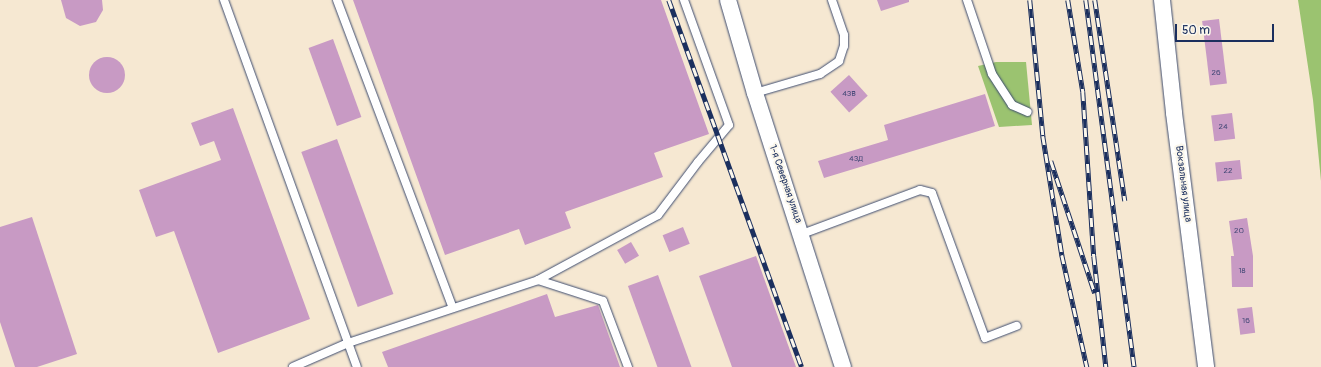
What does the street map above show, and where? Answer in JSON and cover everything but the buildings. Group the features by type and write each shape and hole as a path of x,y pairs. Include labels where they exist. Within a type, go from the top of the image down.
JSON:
{"street":[{"name":"1-я Северная улица","path":"728,0 755,94 802,234 843,367"},
{"name":"Вокзальная улица","path":"1162,0 1174,113 1206,367"}],"lane":[{"path":"224,0 357,367"},
{"path":"337,0 453,308"},
{"path":"293,367 348,343 538,280 658,215 698,162 729,125 684,0"},
{"path":"755,94 820,74 839,61 844,46 844,35 832,0"},
{"path":"967,0 992,74 1012,105 1028,112"},
{"path":"802,234 920,190 932,193 985,338 1018,326"},
{"path":"538,280 603,300 628,367"}],"green space":[{"path":"1298,0 1321,0 1321,181 1313,100"},
{"path":"996,62 1026,62 1032,125 999,127 978,66"}],"railway":[{"path":"669,0 802,367"},
{"path":"1030,0 1043,136 1062,255 1087,367"},
{"path":"1068,0 1083,92 1094,256 1106,367"},
{"path":"1086,0 1134,367"},
{"path":"1095,0 1125,201"},
{"path":"1051,161 1095,293"}]}
